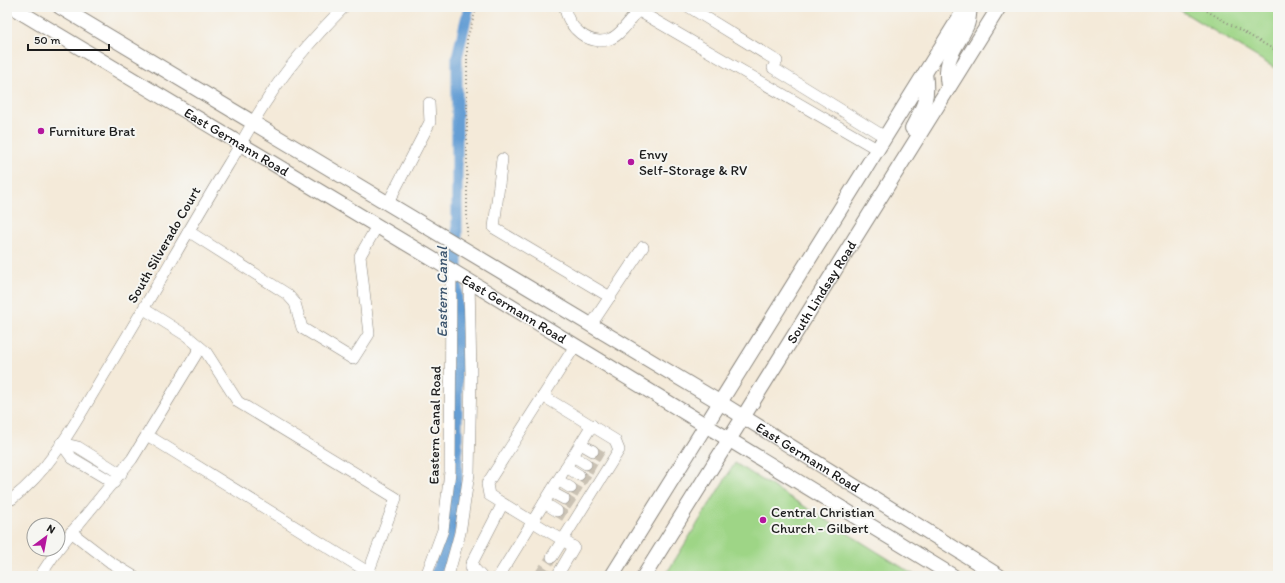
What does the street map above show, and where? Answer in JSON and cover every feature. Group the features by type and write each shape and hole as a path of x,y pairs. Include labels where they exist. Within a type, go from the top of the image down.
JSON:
{"main road":[{"name":"East Germann Road","path":"12,7 469,281 729,441 953,576"},
{"name":"East Germann Road","path":"60,7 720,402 999,576"},
{"name":"South Lindsay Road","path":"612,576 966,7"},
{"path":"948,86 946,72 948,64 953,50 968,24 970,7"},
{"name":"South Lindsay Road","path":"644,576 948,86 999,7"},
{"path":"894,173 904,142 926,100 928,89 925,73"}],"street":[{"name":"South Silverado Court","path":"12,499 26,488 42,471 61,443 144,309 188,231 266,100 298,56 344,7"},
{"path":"565,7 570,24 581,35 594,40 604,41 611,39 620,32 635,9 877,149"},
{"path":"689,7 777,61 773,68 885,137"},
{"path":"388,203 430,122 429,103"},
{"path":"502,160 494,228 610,297"},
{"path":"188,231 287,294 295,303 302,328 353,359 369,334 360,256 377,226"},
{"path":"591,325 643,247"},
{"name":"Eastern Canal Road","path":"426,576 442,530 450,472 450,270"},
{"path":"448,576 460,533 469,474 471,374 469,281"},
{"path":"144,309 187,336 206,352 238,402 396,498 367,574 147,435"},
{"path":"557,576 574,547 489,496 487,484 575,346"},
{"path":"66,539 121,474 147,435 200,348"},
{"path":"543,396 615,440 619,450 603,457 595,469 566,516 562,540 552,556"},
{"path":"499,576 592,425"},
{"path":"61,443 78,447 121,474"},
{"path":"61,443 72,458 114,483"},
{"path":"581,444 603,457"},
{"path":"573,456 595,469"},
{"path":"566,468 588,481"},
{"path":"558,480 580,493"},
{"path":"551,492 573,505"},
{"path":"544,503 566,516"},
{"path":"481,576 471,570 502,505"},
{"path":"71,532 110,562 133,576"},
{"path":"40,576 53,557"}],"path":[{"path":"467,250 467,39 477,7"},
{"path":"1200,7 1278,52"}],"green space":[{"path":"1175,7 1278,7 1278,70"},
{"name":"Central Christian Church - Gilbert","path":"735,463 916,576 665,576"}],"waterway":[{"name":"Eastern Canal","path":"435,576 449,539 457,480 457,57 469,7"}],"tunnel":[{"path":"593,451 603,457"},
{"path":"586,464 595,469"},
{"path":"579,475 588,481"},
{"path":"571,488 580,493"},
{"path":"564,499 573,505"},
{"path":"557,511 565,516"},
{"path":"539,576 552,557"}],"place":[{"name":"Furniture Brat","path":"41,131"},
{"name":"Envy Self-Storage & RV","path":"631,162"},
{"name":"Central Christian Church - Gilbert","path":"763,520"}]}
